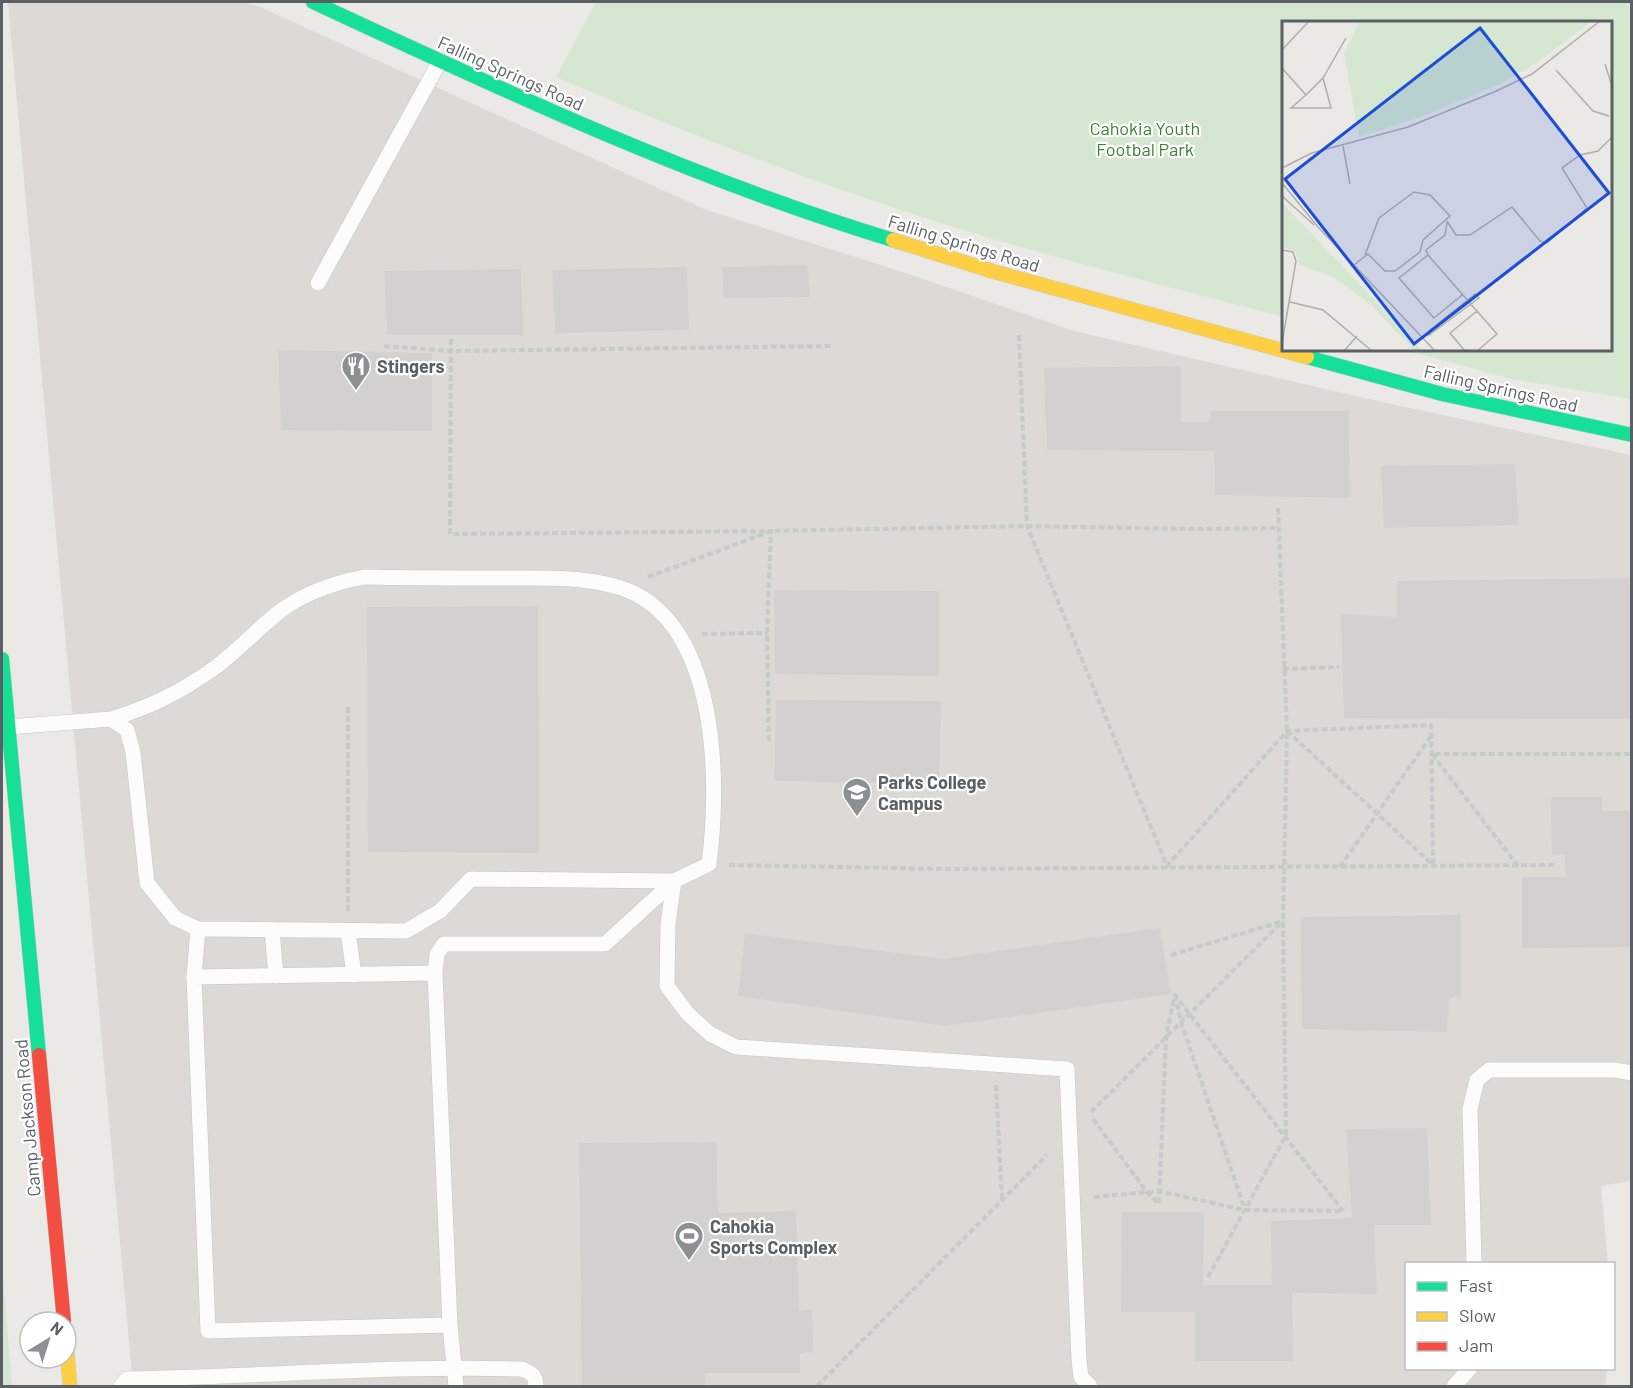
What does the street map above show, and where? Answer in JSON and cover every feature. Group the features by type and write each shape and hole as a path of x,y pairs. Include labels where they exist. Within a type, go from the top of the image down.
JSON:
{"street":[{"name":"Falling Springs Road","path":"313,2 525,101 700,173 863,231 995,272 1282,350"},
{"name":"Falling Springs Road","path":"1284,351 1442,394 1632,435"},
{"name":"Camp Jackson Road","path":"2,659 63,1310"},
{"path":"69,1370 70,1386"}],"lane":[{"path":"318,283 440,61"},
{"path":"8,728 111,719 152,707 182,690 245,644 280,612 333,584 364,577 575,579 620,588 656,608 679,634 695,671 711,729 714,826 709,864 674,880 605,944 444,944 437,954 435,973 450,1325 456,1386"},
{"path":"111,719 127,730 134,752 147,883 175,918 198,929 406,931 440,911 471,879 674,880"},
{"path":"674,880 668,924 667,986 688,1014 710,1034 736,1047 1068,1070 1079,1360 1081,1377 1090,1386"},
{"path":"198,929 194,977 208,1331 450,1325"},
{"path":"272,930 276,976"},
{"path":"348,931 354,975"},
{"path":"194,977 435,973"},
{"path":"1474,1262 1470,1109 1477,1080 1489,1070 1615,1070 1632,1073"},
{"path":"122,1386 127,1379 239,1382 454,1367 522,1369 531,1373 536,1379 536,1386"},
{"path":"1454,1386 1468,1370"}],"path":[{"path":"1019,335 1027,525 1167,866"},
{"path":"451,339 450,534 771,531 1027,525 1193,530 1278,528"},
{"path":"384,346 451,351 834,346"},
{"path":"1208,1277 1286,1135 1283,921 1286,866 1287,731 1278,508"},
{"path":"620,588 771,531"},
{"path":"769,743 767,633 771,531"},
{"path":"679,634 767,633"},
{"path":"1283,669 1339,667"},
{"path":"348,707 348,931"},
{"path":"1167,866 1287,731 1431,724 1433,865"},
{"path":"1287,731 1433,865"},
{"path":"1340,867 1431,736"},
{"path":"1432,754 1632,754"},
{"path":"1432,754 1518,866"},
{"path":"709,864 949,869 1557,865"},
{"path":"1171,955 1283,921"},
{"path":"1073,1200 1158,1191 1245,1210 1343,1210 1174,994"},
{"path":"1089,1114 1147,1192 1159,1203 1166,1037 1174,994"},
{"path":"1174,994 1181,1022 1245,1210"},
{"path":"996,1081 1002,1201"}],"shaded area":[{"name":"Parks College Campus","path":"8,2 243,2 258,6 704,209 909,274 1074,331 1382,402 1631,455 1631,1181 1601,1186 1608,1262 1405,1262 1405,1370 1607,1370 1605,1386 133,1386"}],"green space":[{"name":"Cahokia Youth Footbal Park","path":"596,2 1631,2 1631,399 1512,379 1408,351 1612,351 1612,21 1282,21 1282,317 1053,256 870,200 764,162 556,77"},
{"path":"2,1265 12,1386 2,1386"}],"building":[{"path":"807,265 810,297 723,298 722,267"},
{"path":"687,267 689,330 555,333 552,270"},
{"path":"521,269 523,335 387,335 384,271"},
{"name":"Stingers","path":"278,350 432,353 432,431 281,430"},
{"path":"1181,366 1181,422 1209,422 1211,411 1349,411 1350,498 1215,495 1214,451 1047,450 1044,368"},
{"path":"1515,464 1519,525 1384,528 1381,466"},
{"path":"1632,578 1632,719 1344,718 1341,614 1397,617 1397,581"},
{"path":"774,590 939,591 939,676 775,674"},
{"path":"538,606 539,853 368,852 367,607"},
{"path":"776,700 941,701 939,784 774,781"},
{"path":"1551,797 1602,797 1602,811 1632,811 1632,947 1522,948 1522,877 1566,877 1565,855 1552,854"},
{"path":"1461,915 1461,996 1449,998 1447,1032 1302,1029 1301,917"},
{"path":"1160,928 1171,994 945,1026 738,996 745,933 943,959"},
{"path":"1427,1128 1431,1225 1374,1225 1377,1294 1292,1293 1293,1361 1195,1361 1195,1312 1121,1312 1122,1212 1204,1212 1203,1285 1272,1285 1271,1221 1352,1218 1346,1129"},
{"name":"Cahokia Sports Complex","path":"717,1142 718,1213 796,1211 799,1311 812,1309 814,1352 800,1353 800,1373 705,1373 705,1386 582,1386 579,1143"}],"traffic: fast":[{"path":"313,2 527,100 671,161 818,216 893,240"},
{"path":"1307,357 1442,394 1632,435"},
{"path":"2,659 39,1055"}],"traffic: slow":[{"path":"893,240 995,272 1282,350"},
{"path":"1285,351 1307,357"},
{"path":"69,1370 70,1386"}],"traffic: jam":[{"path":"39,1055 63,1310"}],"place":[{"name":"Stingers","path":"356,392"},
{"name":"Parks College Campus","path":"857,818"},
{"name":"Cahokia Sports Complex","path":"689,1262"}]}
